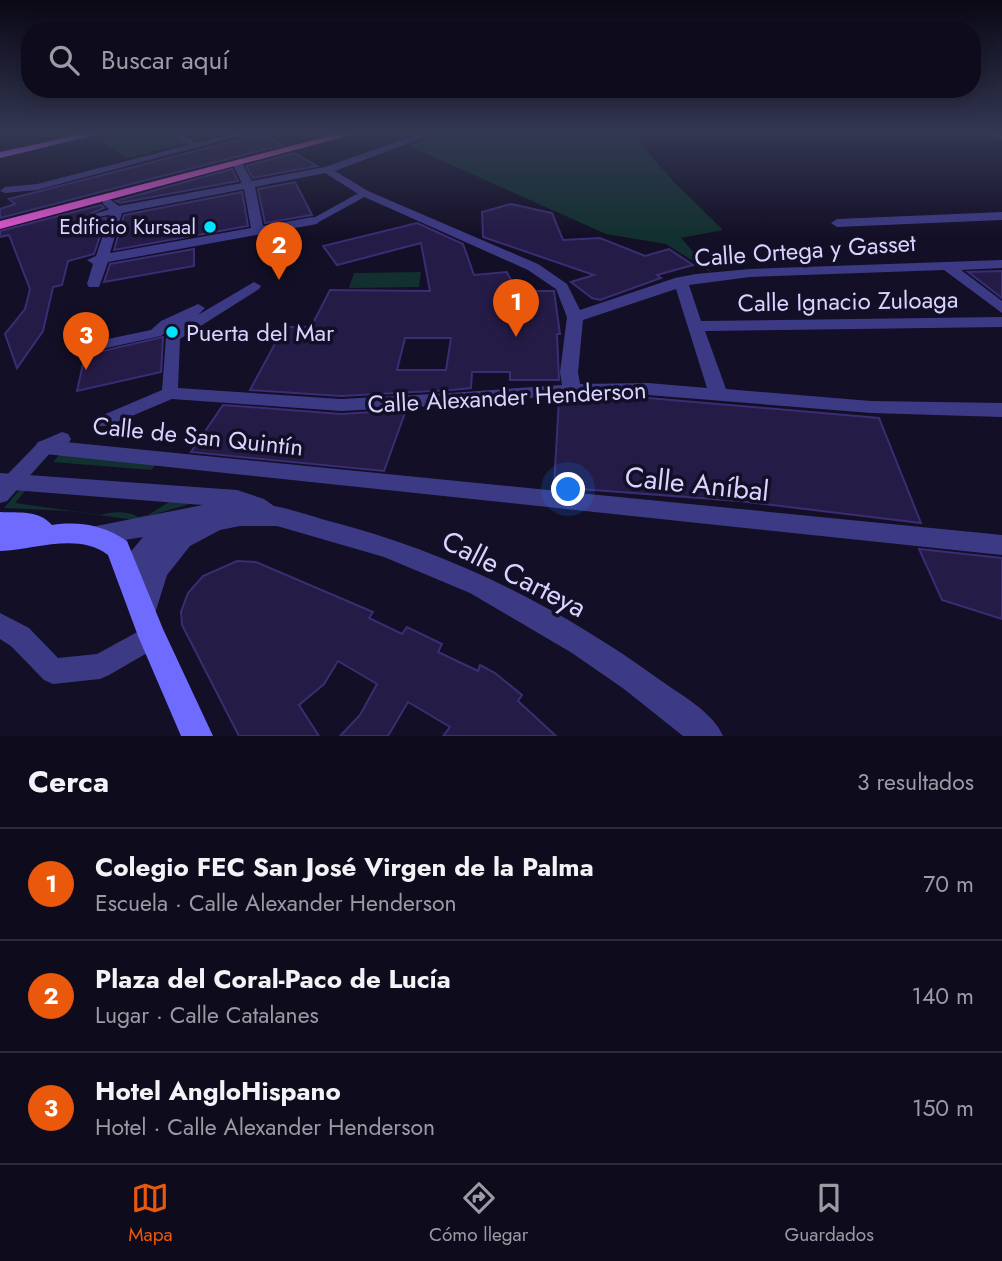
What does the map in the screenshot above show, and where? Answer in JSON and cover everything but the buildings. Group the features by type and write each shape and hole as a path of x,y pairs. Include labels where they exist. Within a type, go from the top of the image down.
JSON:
{"highway":[{"path":"0,227 113,203 230,167"}],"main road":[{"path":"0,522 37,524 45,534"},
{"path":"0,541 16,542 45,534 106,541 129,577 197,736"}],"street":[{"path":"1,194 114,167"},
{"path":"239,167 249,185 258,232"},
{"path":"99,214 113,203 249,185 334,167"},
{"path":"327,170 364,193 533,267 562,287 575,317 569,372 572,390"},
{"path":"98,259 313,221 364,193"},
{"path":"94,284 113,203"},
{"path":"837,223 1002,216"},
{"name":"Calle Ortega y Gasset","path":"575,317 680,281 750,272 1002,264"},
{"path":"947,266 1002,308"},
{"path":"680,281 718,393"},
{"path":"173,337 254,286"},
{"path":"79,349 156,333 166,324 198,308 177,326 173,337 170,393"},
{"name":"Calle Ignacio Zuloaga","path":"694,326 1002,322"},
{"name":"Calle Alexander Henderson","path":"102,422 170,393 341,405 572,390 648,388 871,407 1002,410"},
{"path":"4,486 53,443"},
{"name":"Calle de San Quintín","path":"53,443 345,478"},
{"name":"Calle Aníbal","path":"345,478 1002,545"},
{"name":"Calle Carteya","path":"4,486 237,499 256,505 258,515"},
{"name":"Calle Carteya","path":"106,541 123,532 184,517 220,513 258,515 351,536 400,553 500,596 595,653 707,736"},
{"name":"Calle Carteya","path":"148,625 153,572 169,548 198,529 258,515"},
{"path":"129,577 148,546 184,517"},
{"path":"0,625 20,637 53,671 100,666 148,625"}],"green space":[{"path":"457,167 661,167 723,230 681,238 712,273 666,244 606,234"},
{"path":"421,272 419,287 349,288 354,273"},
{"path":"60,454 156,464 151,470 53,462"},
{"path":"21,488 27,489 15,503 101,515 120,512 138,517 148,515 171,501 193,503 135,520 69,511 4,508"}],"place":[{"name":"Edificio Kursaal","path":"210,227"},
{"name":"Plaza del Coral-Paco de Lucía","path":"279,280"},
{"name":"Puerta del Mar","path":"172,332"},
{"name":"Colegio FEC San José Virgen de la Palma","path":"516,337"},
{"name":"Hotel AngloHispano","path":"86,370"}]}
